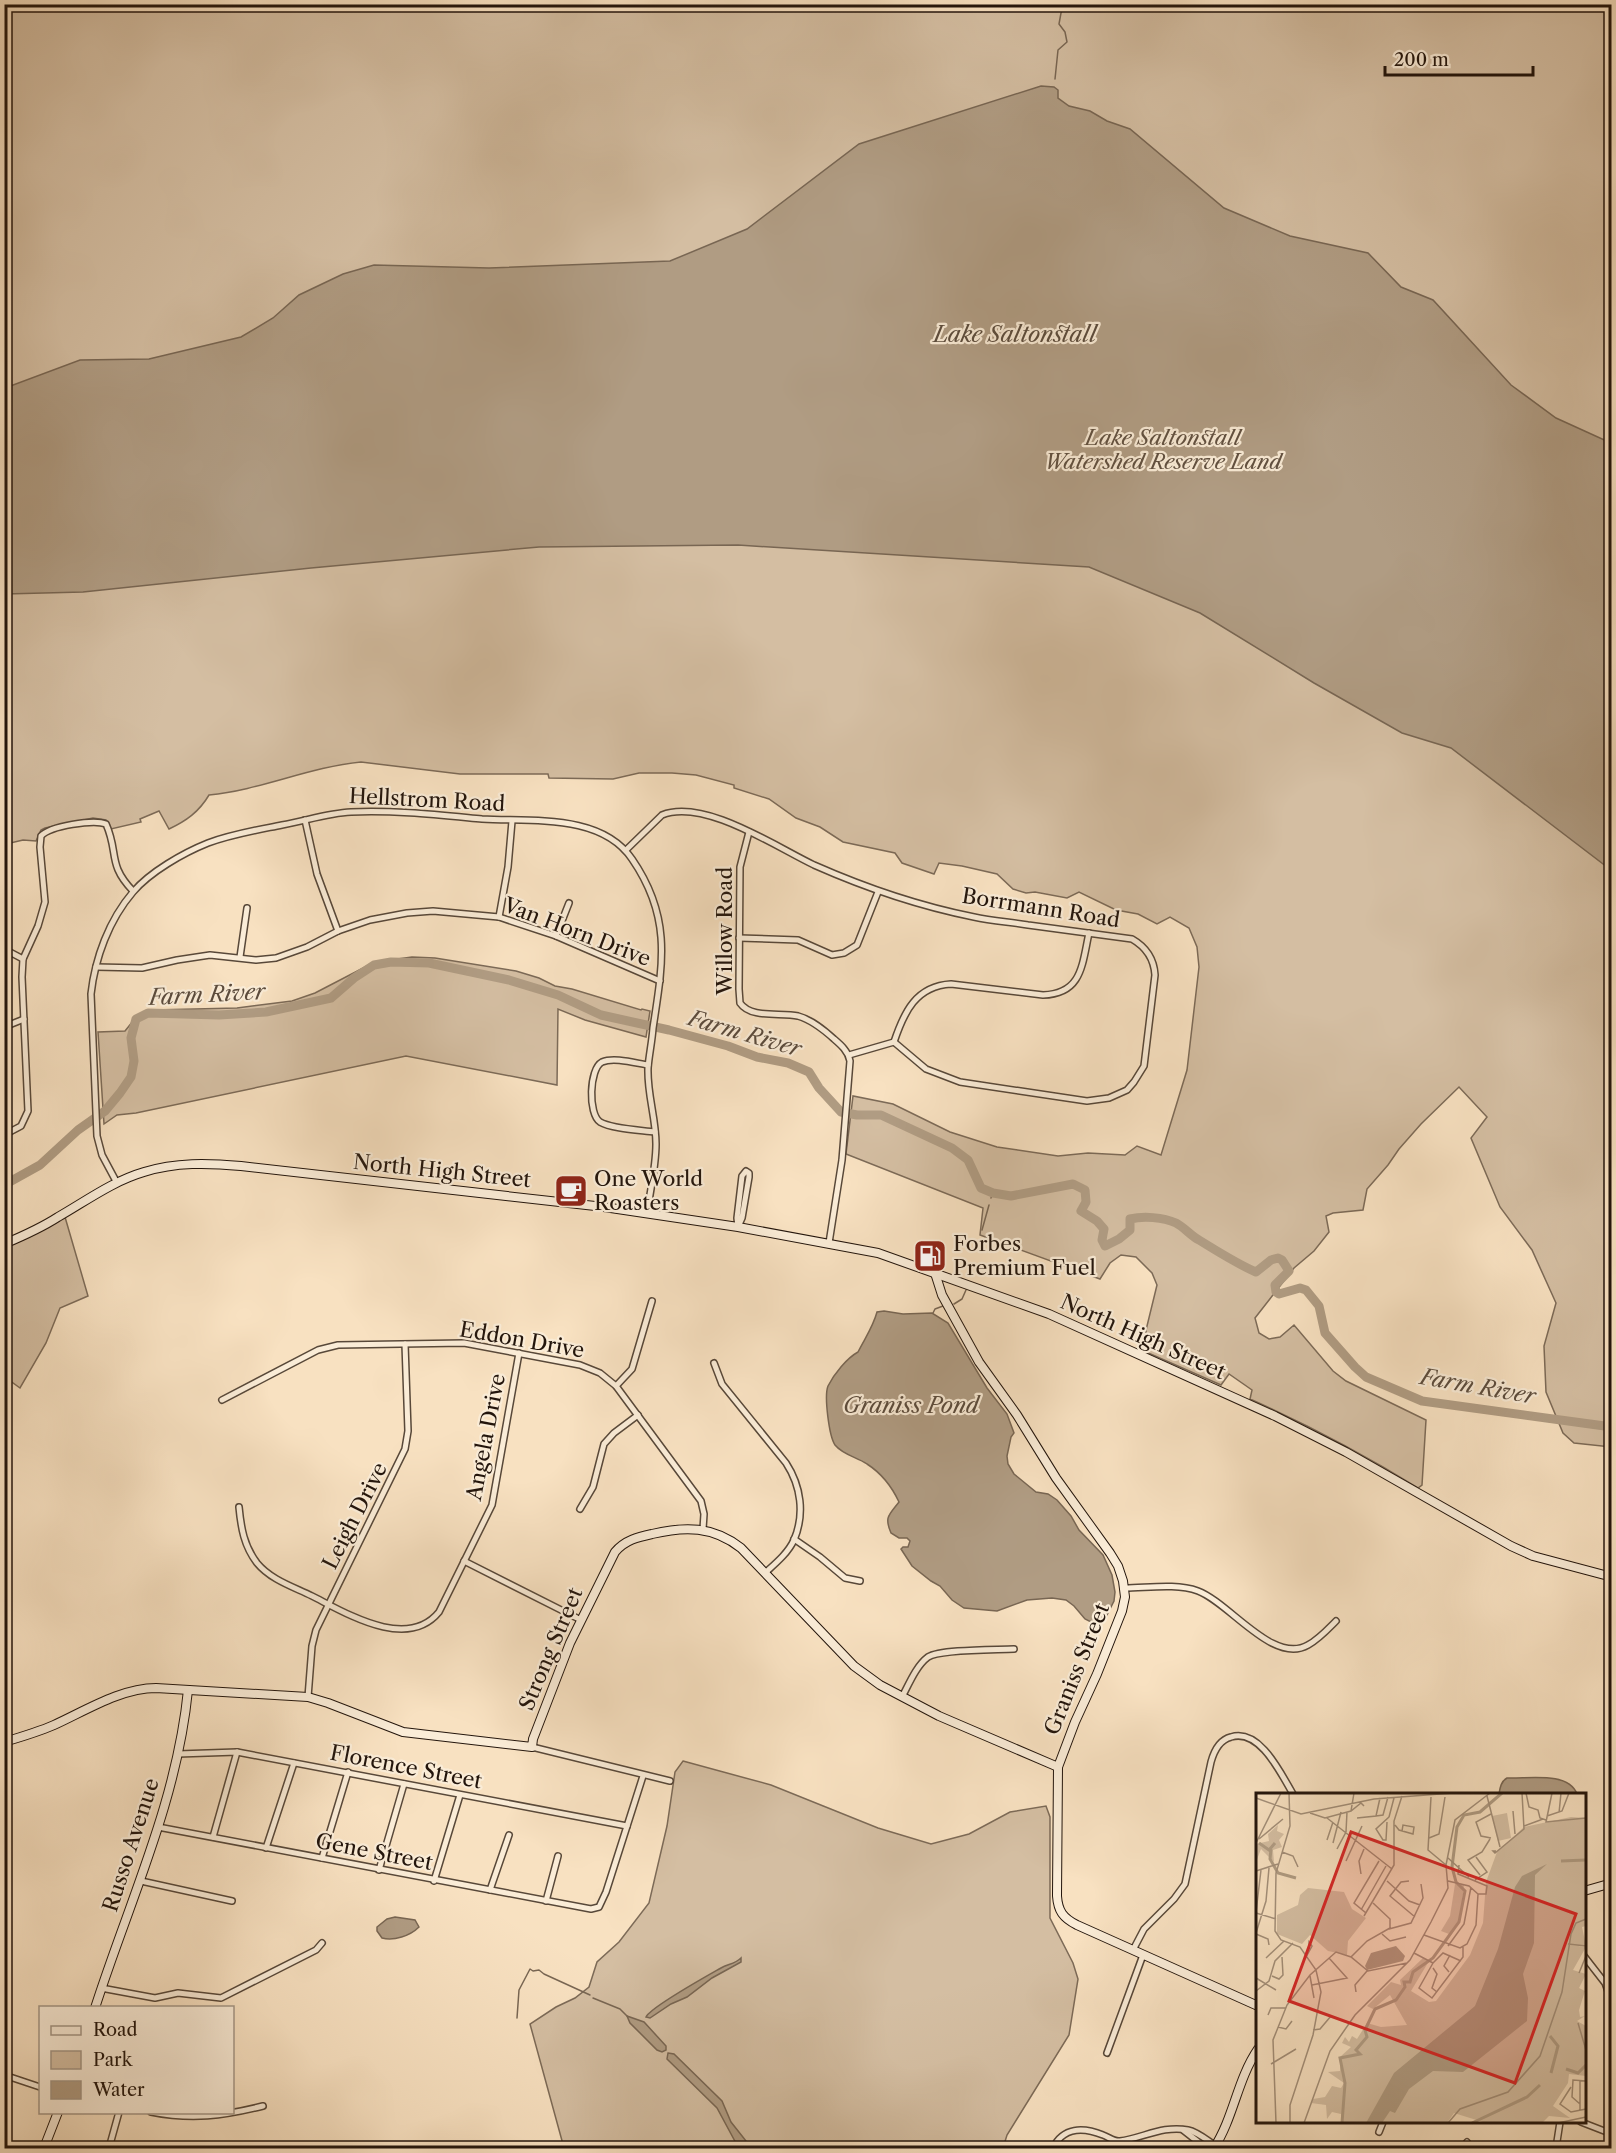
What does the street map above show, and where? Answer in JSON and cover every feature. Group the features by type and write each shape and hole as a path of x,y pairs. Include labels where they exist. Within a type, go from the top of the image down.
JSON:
{"street":[{"name":"Hellstrom Road","path":"117,1183 102,1155 97,1129 91,994 101,949 111,927 134,891 172,861 200,847 238,834 336,813 365,811 589,827 609,837 626,850 641,873 655,903 662,939 660,981 648,1065 655,1153 646,1214"},
{"name":"Borrmann Road","path":"626,850 662,815 675,811 714,817 734,824 813,864 878,892 975,917 1132,939 1146,949 1155,969 1144,1066 1134,1082 1118,1095 1102,1100 1087,1101 960,1082 926,1069 894,1042"},
{"path":"305,820 317,874 338,931"},
{"path":"499,917 508,867 512,821"},
{"path":"4,1135 21,1126 28,1111 22,977 23,959 38,926 45,902 41,836 47,831 59,828 94,822 104,823 108,829 117,871 134,891"},
{"name":"Willow Road","path":"749,832 740,867 739,998 743,1007 750,1011 807,1019 825,1030 849,1056"},
{"path":"739,938 798,940 832,955 844,953 856,945 878,892"},
{"path":"556,936 569,903"},
{"path":"240,957 246,908"},
{"name":"Van Horn Drive","path":"96,967 142,968 194,957 240,957 256,960 276,958 370,920 433,911 499,917 556,936 660,981"},
{"path":"829,1243 846,1125 851,1066 849,1056 894,1042 911,1005 926,991 938,985 951,984 1042,995 1066,990 1080,973 1089,933"},
{"path":"4,950 23,959"},
{"path":"4,1027 24,1019"},
{"path":"648,1065 611,1060 599,1064 594,1070 592,1080 592,1107 594,1116 602,1123 655,1132"},
{"name":"North High Street","path":"4,1244 48,1223 117,1183 142,1172 162,1167 208,1164 520,1197 738,1227 878,1253 1049,1314 1275,1416 1346,1452 1510,1546 1533,1556 1611,1577"},
{"path":"746,1171 749,1177 742,1218 738,1227 742,1176 746,1171"},
{"name":"Graniss Street","path":"935,1273 942,1295 976,1356 1017,1415 1046,1464 1110,1553 1121,1573 1125,1588 1122,1611 1058,1767 1057,1896 1060,1911 1070,1922 1256,2006"},
{"path":"616,1386 632,1369 652,1301"},
{"name":"Eddon Drive","path":"222,1400 325,1347 338,1345 465,1343 580,1365 600,1373 616,1386 638,1415 701,1501 704,1514 703,1529"},
{"name":"Leigh Drive","path":"308,1697 313,1638 405,1449 408,1431 405,1344"},
{"name":"Angela Drive","path":"239,1507 244,1539 249,1551 271,1576 370,1624 400,1628 418,1627 430,1621 439,1612 492,1505 519,1353"},
{"path":"714,1363 722,1384 794,1476 799,1491 801,1509 794,1539 784,1554 766,1572"},
{"path":"580,1509 593,1487 604,1444 638,1415"},
{"name":"Strong Street","path":"532,1747 560,1668 580,1620 610,1559 620,1546 638,1537 686,1528 703,1529 719,1534 735,1543 870,1680 948,1721 1058,1767"},
{"path":"794,1539 809,1548 844,1578 860,1581"},
{"path":"464,1561 580,1620"},
{"path":"1125,1588 1176,1587 1197,1590 1268,1640 1284,1648 1301,1648 1310,1644 1336,1621"},
{"path":"902,1697 919,1668 932,1655 1014,1649"},
{"path":"4,1742 51,1726 105,1702 151,1688 308,1697 328,1702 403,1732 532,1747 670,1781"},
{"name":"Russo Avenue","path":"95,2006 141,1881 158,1827 178,1754 188,1690"},
{"path":"1133,1950 1144,1929 1174,1899 1185,1884 1211,1762 1215,1750 1222,1742 1234,1736 1255,1740 1292,1793"},
{"path":"213,1838 237,1752"},
{"name":"Florence Street","path":"178,1754 237,1752 627,1826"},
{"path":"266,1848 294,1763"},
{"path":"322,1858 348,1773"},
{"path":"627,1826 643,1776"},
{"path":"379,1870 404,1784"},
{"path":"434,1881 460,1795"},
{"name":"Gene Street","path":"158,1827 582,1909 594,1909 602,1902 627,1826"},
{"path":"490,1890 509,1835"},
{"path":"546,1901 558,1856"},
{"path":"141,1881 232,1901"},
{"path":"1586,1890 1611,1883"},
{"path":"101,1988 155,1998 178,1993 221,1998 316,1950 322,1943"},
{"path":"1107,2053 1143,1955"},
{"path":"1586,1959 1605,1983 1610,1997"},
{"path":"1113,2148 1118,2142 1164,2129 1189,2130 1215,2147 1245,2070 1256,2051"},
{"path":"4,2075 39,2087"},
{"path":"234,2113 263,2106"},
{"path":"44,2148 57,2114"},
{"path":"109,2148 118,2114"},
{"path":"163,2114 186,2118 232,2114"},
{"path":"1379,2132 1382,2123"},
{"path":"1556,2148 1560,2123"},
{"path":"1586,2123 1611,2134"},
{"path":"1053,2148 1058,2138 1073,2130 1081,2129 1118,2142"},
{"path":"1183,2130 1206,2148"},
{"path":"1462,2148 1467,2142"}],"green space":[{"name":"Lake Saltonstall Watershed Reserve Land","path":"4,5 1611,5 1611,1447 1574,1443 1563,1433 1546,1392 1544,1346 1556,1303 1532,1250 1500,1207 1471,1138 1487,1117 1459,1087 1421,1124 1367,1189 1363,1210 1333,1213 1326,1216 1329,1232 1314,1251 1294,1268 1255,1318 1259,1333 1269,1339 1280,1337 1294,1325 1333,1371 1346,1381 1426,1420 1422,1485 1418,1488 1335,1440 1250,1399 1252,1390 1229,1374 1221,1385 1146,1352 1146,1330 1157,1285 1152,1273 1136,1257 1121,1255 1110,1263 1100,1279 980,1235 983,1208 846,1154 853,1096 893,1104 950,1132 997,1147 1058,1156 1088,1153 1125,1155 1137,1146 1161,1155 1187,1070 1199,967 1197,947 1189,928 1170,917 1157,924 1138,914 1116,910 1079,892 1067,898 1035,892 1026,893 1013,889 997,874 962,866 939,863 934,874 902,863 895,853 843,842 820,827 796,818 769,799 734,788 734,785 696,775 672,773 639,773 613,779 549,778 548,774 460,774 361,762 209,795 192,815 169,829 159,811 140,819 141,822 111,829 106,820 93,818 45,828 41,830 36,841 23,840 6,844 7,855 5,855"},
{"path":"412,957 435,958 516,971 555,986 650,1011 646,1037 585,1020 558,1009 557,1085 406,1056 136,1113 117,1115 104,1124 98,1032 125,1031 137,1016 152,1010 237,1008 292,1001 315,993 367,966"},
{"path":"65,1217 88,1296 60,1308 46,1343 20,1388 5,1377 4,1248"},
{"path":"683,1761 771,1785 878,1828 931,1844 969,1834 1010,1812 1046,1806 1050,1817 1050,1918 1073,1963 1078,1979 1069,2035 1007,2135 1003,2148 564,2148 530,2024 575,1998 589,1987 597,1962 619,1942 649,1903 667,1826 675,1772"}],"water":[{"name":"Lake Saltonstall","path":"1041,86 1054,87 1058,90 1058,98 1069,106 1090,111 1107,121 1130,129 1224,208 1290,236 1368,253 1401,287 1433,300 1511,385 1556,418 1611,443 1611,870 1451,748 1402,733 1314,683 1200,613 1089,567 738,545 539,547 83,592 5,594 5,388 80,360 149,359 241,337 273,318 299,295 343,274 374,265 489,268 670,261 747,229 859,144"},
{"name":"Graniss Pond","path":"877,1312 903,1314 932,1313 948,1323 987,1388 1007,1414 1014,1433 1007,1456 1008,1464 1014,1474 1036,1492 1048,1494 1057,1500 1071,1516 1079,1530 1103,1555 1112,1575 1115,1592 1114,1601 1106,1617 1091,1622 1066,1600 1052,1598 1027,1600 997,1611 964,1608 952,1600 940,1586 912,1566 901,1549 908,1547 910,1541 891,1533 888,1523 890,1513 899,1502 896,1496 877,1472 835,1445 828,1416 828,1386 841,1367 858,1352"},
{"path":"1536,1777 1556,1779 1565,1782 1576,1793 1499,1793 1505,1779"},
{"path":"395,1917 415,1920 419,1927 402,1937 382,1938 377,1927 387,1919"},
{"path":"741,1958 741,1962 712,1978 687,1997 671,2004 650,2018 646,2017 680,1992"},
{"path":"627,2016 644,2022 666,2046 666,2050 662,2052 657,2050 630,2023"},
{"path":"668,2053 674,2054 722,2101 731,2122 746,2141 756,2148 741,2148 737,2145 717,2108 667,2059"}],"waterway":[{"path":"1055,79 1058,50 1067,42 1065,32 1059,24 1066,4"},
{"name":"Farm River","path":"4,1185 40,1165 78,1130 105,1111 120,1093 131,1077 134,1061 131,1038 136,1019 148,1013 219,1015 266,1012 331,998 354,978 374,965 391,962 429,963 509,980 558,995 601,1015 669,1030 728,1046 757,1057 788,1063 809,1072 819,1088 841,1112 881,1115 952,1148 968,1160 981,1188 1011,1196 1073,1184 1085,1190 1086,1202 1081,1211 1097,1221 1104,1229 1102,1240 1105,1246 1130,1230 1130,1219 1153,1218 1176,1223 1196,1238 1256,1272 1271,1260 1278,1258 1289,1271 1275,1285 1276,1292 1279,1294 1300,1288 1306,1290 1319,1306 1325,1333 1355,1367 1366,1377 1422,1401 1612,1427"},
{"name":"Farm River","path":"991,1198 993,1193"},
{"path":"982,1230 989,1205"},
{"path":"954,1304 962,1299 966,1290"},
{"path":"933,1313 935,1309 943,1306"},
{"path":"517,2018 519,1990 530,1969 539,1970 590,1995"},
{"path":"593,1998 620,2009 627,2016"}],"place":[{"name":"One World Roasters","path":"571,1191"},
{"name":"Forbes Premium Fuel","path":"930,1256"}]}
